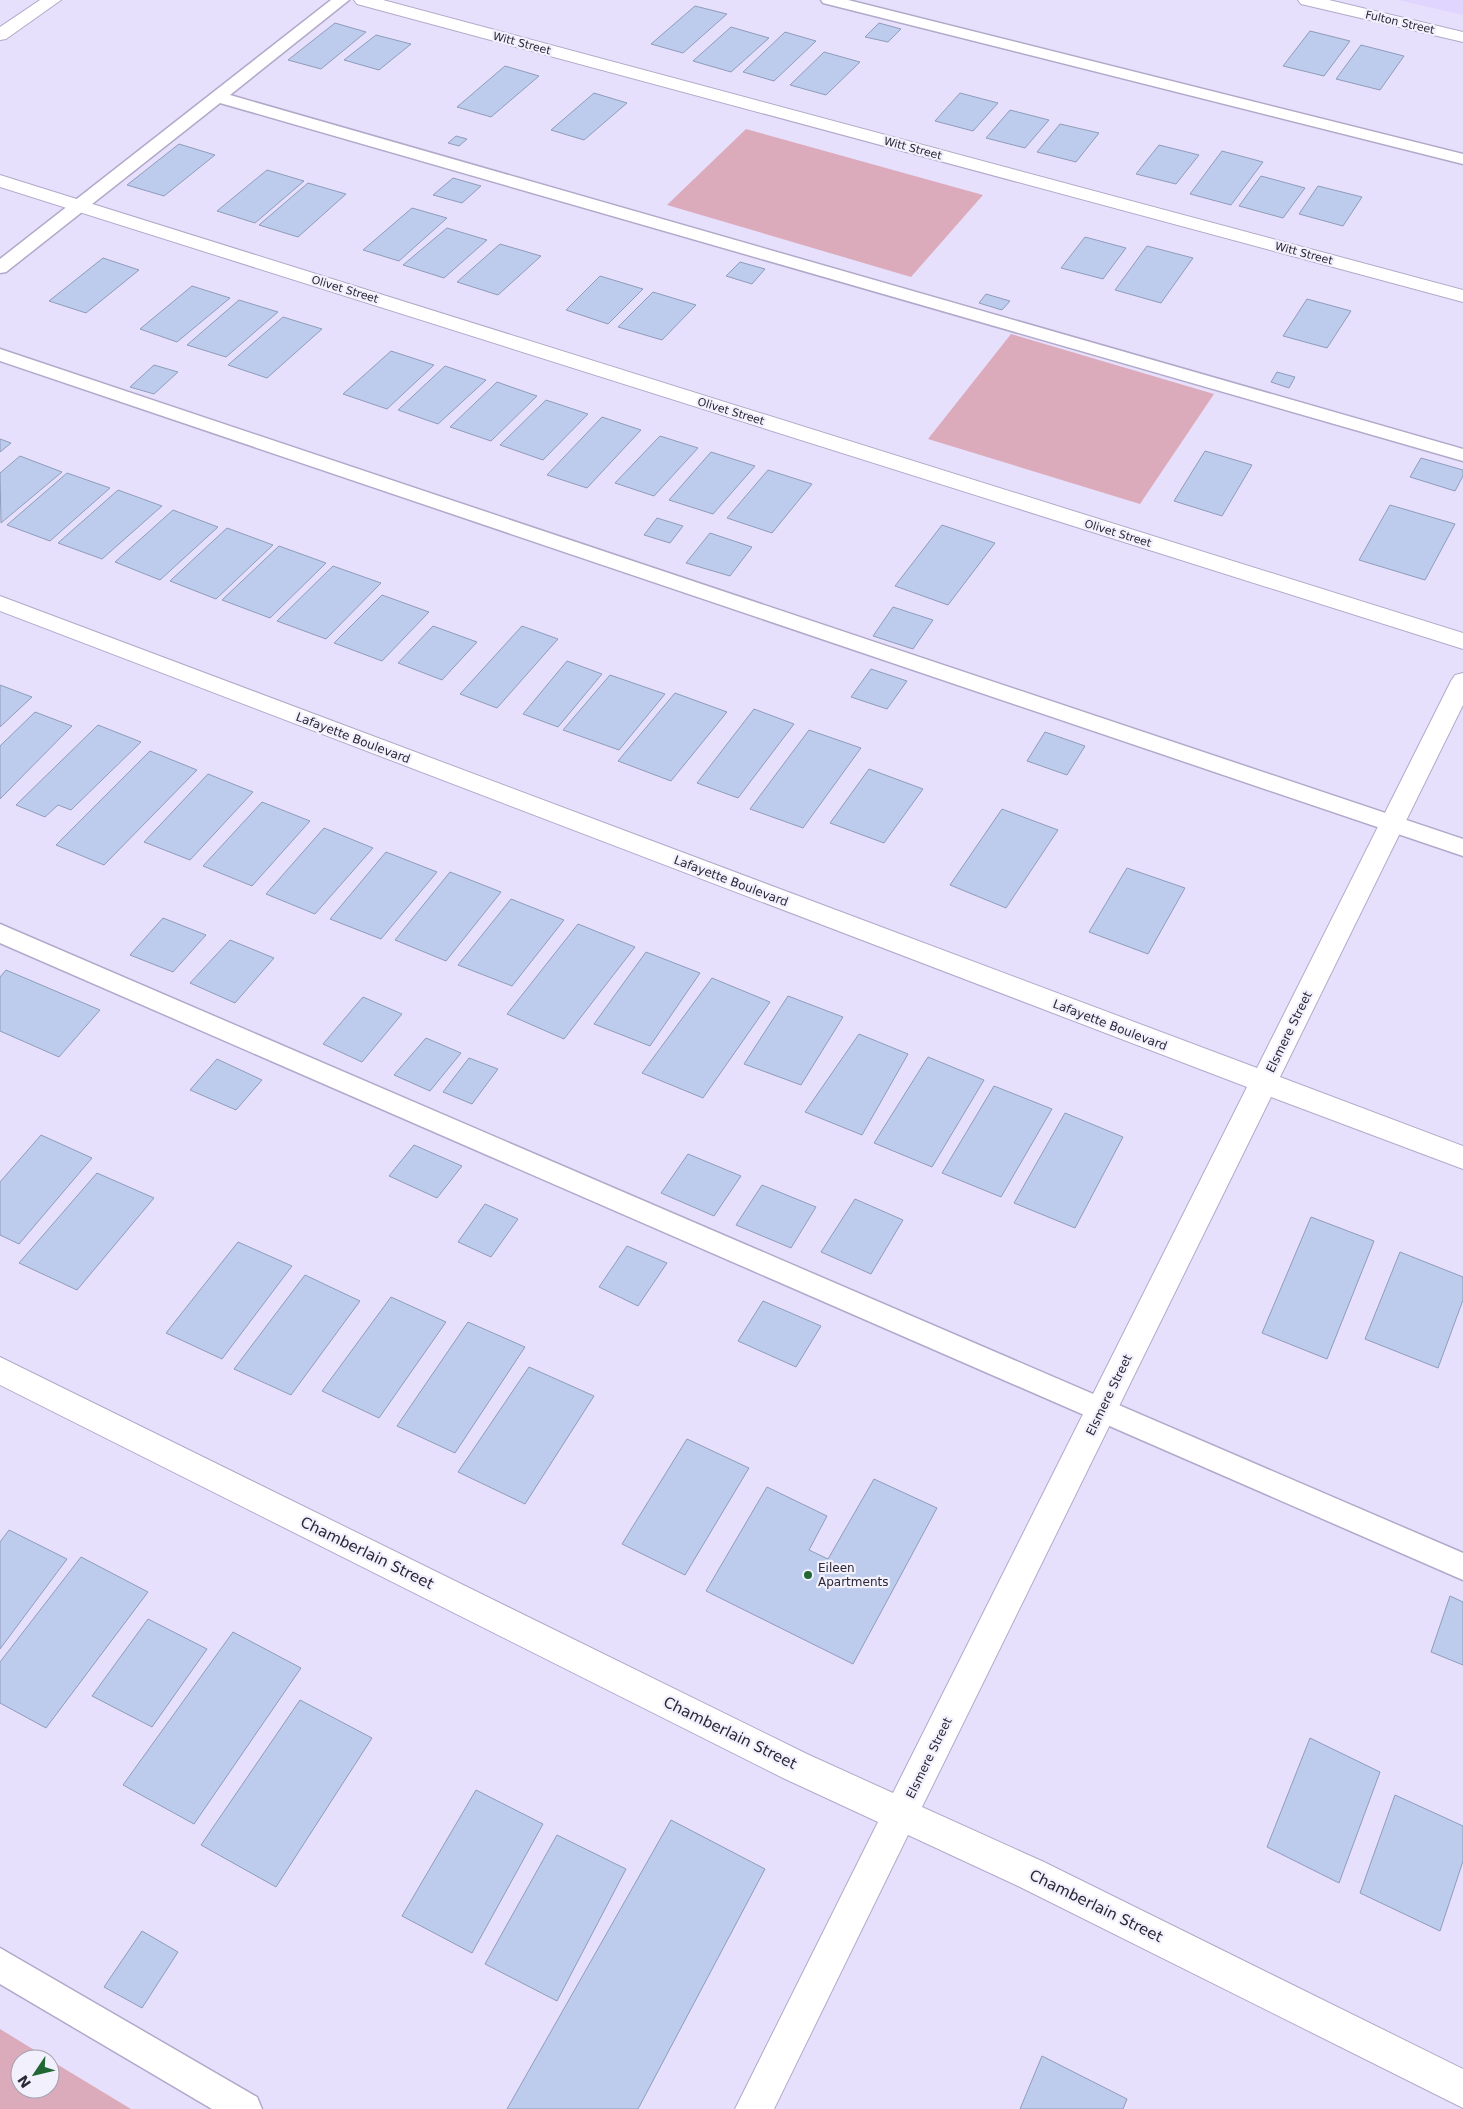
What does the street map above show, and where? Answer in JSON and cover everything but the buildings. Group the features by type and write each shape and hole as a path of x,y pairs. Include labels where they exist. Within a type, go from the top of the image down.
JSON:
{"street":[{"path":"0,35 52,0"},
{"name":"Witt Street","path":"363,0 1463,296"},
{"name":"Fulton Street","path":"1307,0 1463,37"},
{"name":"Olivet Street","path":"0,181 1463,641"},
{"name":"Lafayette Boulevard","path":"0,603 1463,1158"},
{"name":"Elsmere Street","path":"754,2109 1463,681"},
{"name":"Chamberlain Street","path":"0,1370 795,1766 1031,1874 1463,2089"}],"lane":[{"path":"0,268 341,0"},
{"path":"829,0 1463,159"},
{"path":"218,97 1463,455"},
{"path":"0,356 1463,848"},
{"path":"0,933 1463,1567"},
{"path":"0,1966 245,2109"}],"shaded area":[{"path":"1398,0 1463,0 1463,15"},
{"path":"746,129 983,195 911,277 667,205"},
{"path":"1011,334 1214,394 1140,504 928,439"},
{"path":"0,2029 33,2049 10,2049 10,2099 60,2099 60,2066 131,2109 0,2109"}],"place":[{"name":"Eileen Apartments","path":"808,1575"}]}
